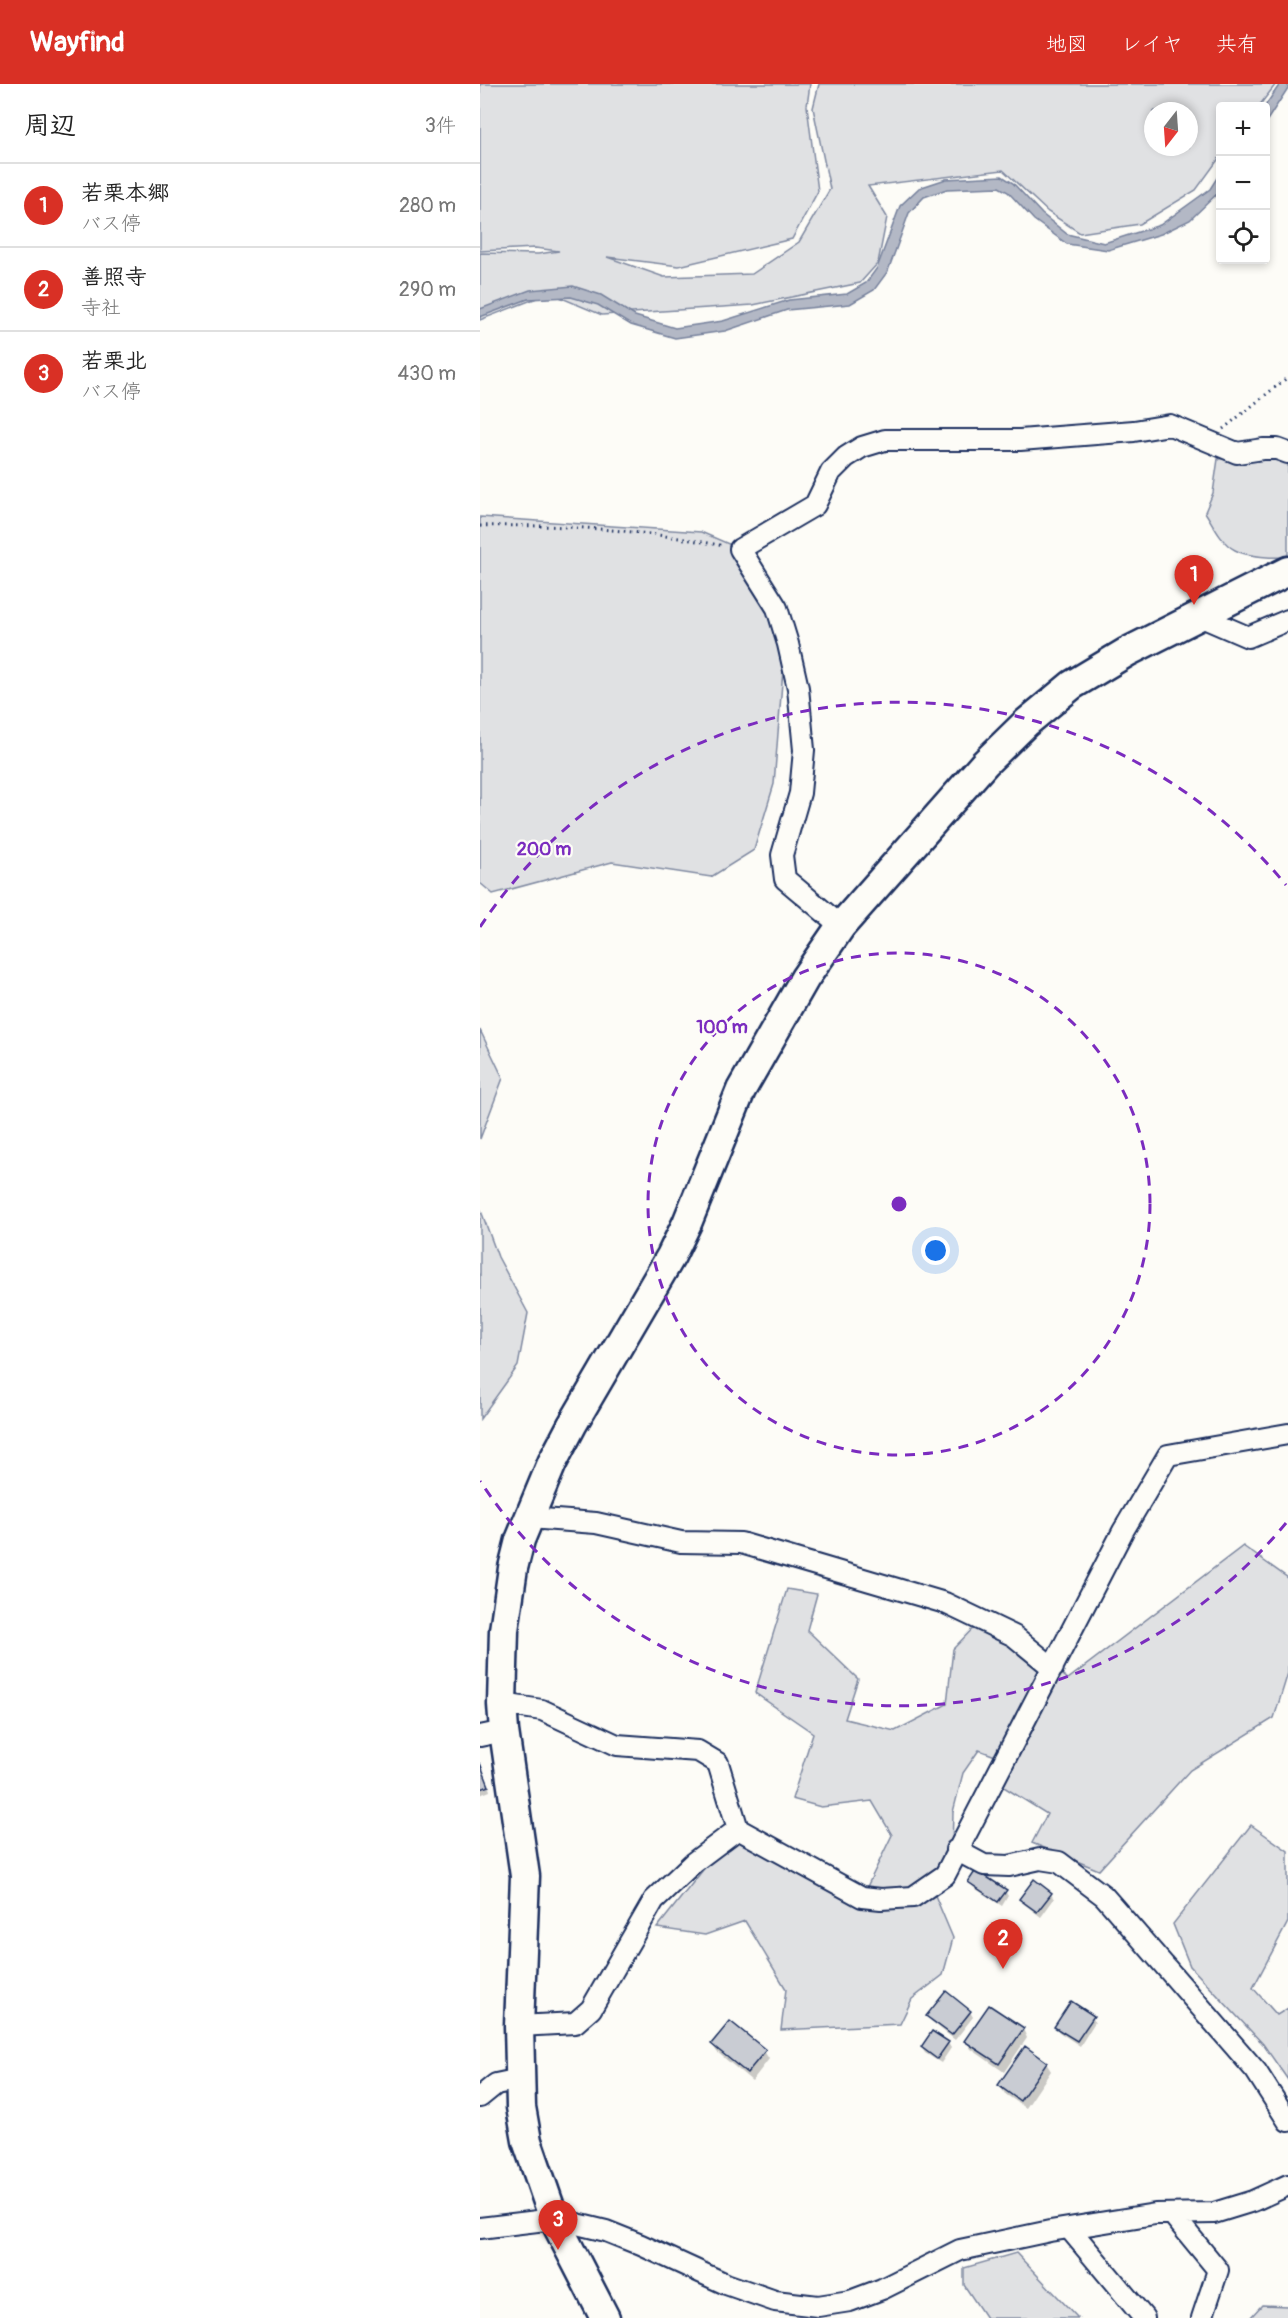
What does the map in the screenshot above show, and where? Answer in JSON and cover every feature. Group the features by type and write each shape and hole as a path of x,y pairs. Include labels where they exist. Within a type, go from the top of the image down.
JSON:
{"street":[{"path":"841,926 785,879 782,855 800,794 804,750 798,688 777,608 740,549 815,506 831,472 846,457 862,447 885,440 1020,440 1134,431 1170,425 1237,453 1277,449 1288,453"},
{"path":"605,2318 554,2219 527,2141 520,2107 519,2026 525,1876 495,1724 509,1588 520,1540 552,1463 572,1425 671,1256 741,1090 805,978 841,926 985,763 1026,723 1072,685 1127,652 1197,615 1288,571"},
{"path":"1197,615 1248,638 1288,620"},
{"path":"495,1724 542,1710 617,1744 698,1751 718,1763 738,1829 862,1897 881,1899 913,1896 945,1875 1123,1531 1168,1455 1288,1434"},
{"path":"529,1518 596,1523 681,1542 741,1543 945,1603 1014,1636 1053,1668"},
{"path":"519,2026 575,2023 591,2009 654,1900 694,1862 738,1829"},
{"path":"956,1850 984,1865 1009,1866 1040,1859 1059,1862 1104,1896 1256,2072 1288,2121"},
{"path":"480,2097 496,2084 520,2079"},
{"path":"480,2228 554,2219 606,2231 726,2284 775,2301 818,2306 850,2301 882,2289 960,2250 1068,2228 1155,2214 1214,2213 1253,2201 1288,2185"},
{"path":"1172,2214 1218,2270 1202,2318"},
{"path":"1068,2228 1144,2318"}],"path":[{"path":"1208,441 1288,377"},
{"path":"480,525 539,524 689,539 740,549"}],"shaded area":[{"path":"480,84 810,84 807,106 818,191 792,239 679,266 607,257 664,277 752,274 799,242 830,189 813,108 819,84 1276,84 1262,102 1216,102 1216,162 1196,190 1140,224 1080,233 1048,212 1003,170 868,186 887,217 878,263 860,283 753,305 602,315 550,293 480,320 480,253 538,254 559,251 535,248 480,251"},
{"path":"1280,84 1288,84 1288,88 1270,116 1270,102 1268,102"},
{"path":"1002,176 1013,183 1042,214 1067,234 1104,243 1160,225 1210,189 1216,179 1216,195 1190,220 1161,234 1108,250 1067,244 1034,220 1008,192 999,187 947,189 924,197 909,213 888,271 874,290 850,304 787,310 725,331 675,338 631,325 598,305 571,297 528,299 480,317 480,309 530,290 573,286 601,295 635,316 675,328 723,321 789,300 847,294 866,283 877,268 900,206 919,188 946,179"},
{"path":"1261,452 1288,462 1288,557 1254,556 1235,550 1221,538 1205,512 1213,493 1218,459 1236,458"},
{"path":"480,517 701,532 745,551 784,657 774,784 754,850 711,877 612,862 493,894 480,883"},
{"path":"480,1030 503,1078 480,1139"},
{"path":"480,1208 498,1257 528,1313 518,1366 480,1419"},
{"path":"1243,1546 1288,1578 1288,1673 1274,1718 1190,1770 1099,1870 1032,1843 1047,1814 991,1779 998,1757 979,1750 963,1773 953,1812 952,1849 934,1893 953,1938 943,1975 912,1999 900,2024 781,2030 786,1989 745,1921 705,1935 657,1928 733,1832 862,1897 892,1835 872,1801 821,1807 792,1799 813,1733 755,1693 787,1589 817,1594 807,1630 858,1679 845,1719 895,1731 947,1704 953,1649 983,1618 1014,1636 1068,1679"},
{"path":"1251,1825 1288,1851 1288,1922 1253,1988 1277,2015 1288,2008 1288,2080 1263,2044 1190,1966 1173,1924"},
{"path":"1016,2253 1078,2318 986,2318 964,2285 964,2268"},
{"path":"1262,2305 1288,2306 1288,2318 1250,2318"}],"building":[{"path":"480,1763 489,1786 480,1789"},
{"path":"976,1870 1007,1890 998,1902 968,1882"},
{"path":"1034,1879 1052,1893 1037,1912 1019,1899"},
{"path":"946,1991 971,2011 952,2035 926,2016"},
{"path":"1071,2001 1094,2016 1077,2041 1054,2027"},
{"path":"989,2005 1024,2028 999,2064 964,2041"},
{"path":"730,2021 766,2050 747,2073 711,2044"},
{"path":"932,2031 949,2042 937,2059 921,2047"},
{"path":"1025,2046 1047,2062 1020,2101 998,2085"}],"place":[{"name":"若栗本郷","path":"1194,605"},
{"name":"善照寺","path":"1003,1969"},
{"name":"若栗北","path":"558,2250"}]}
